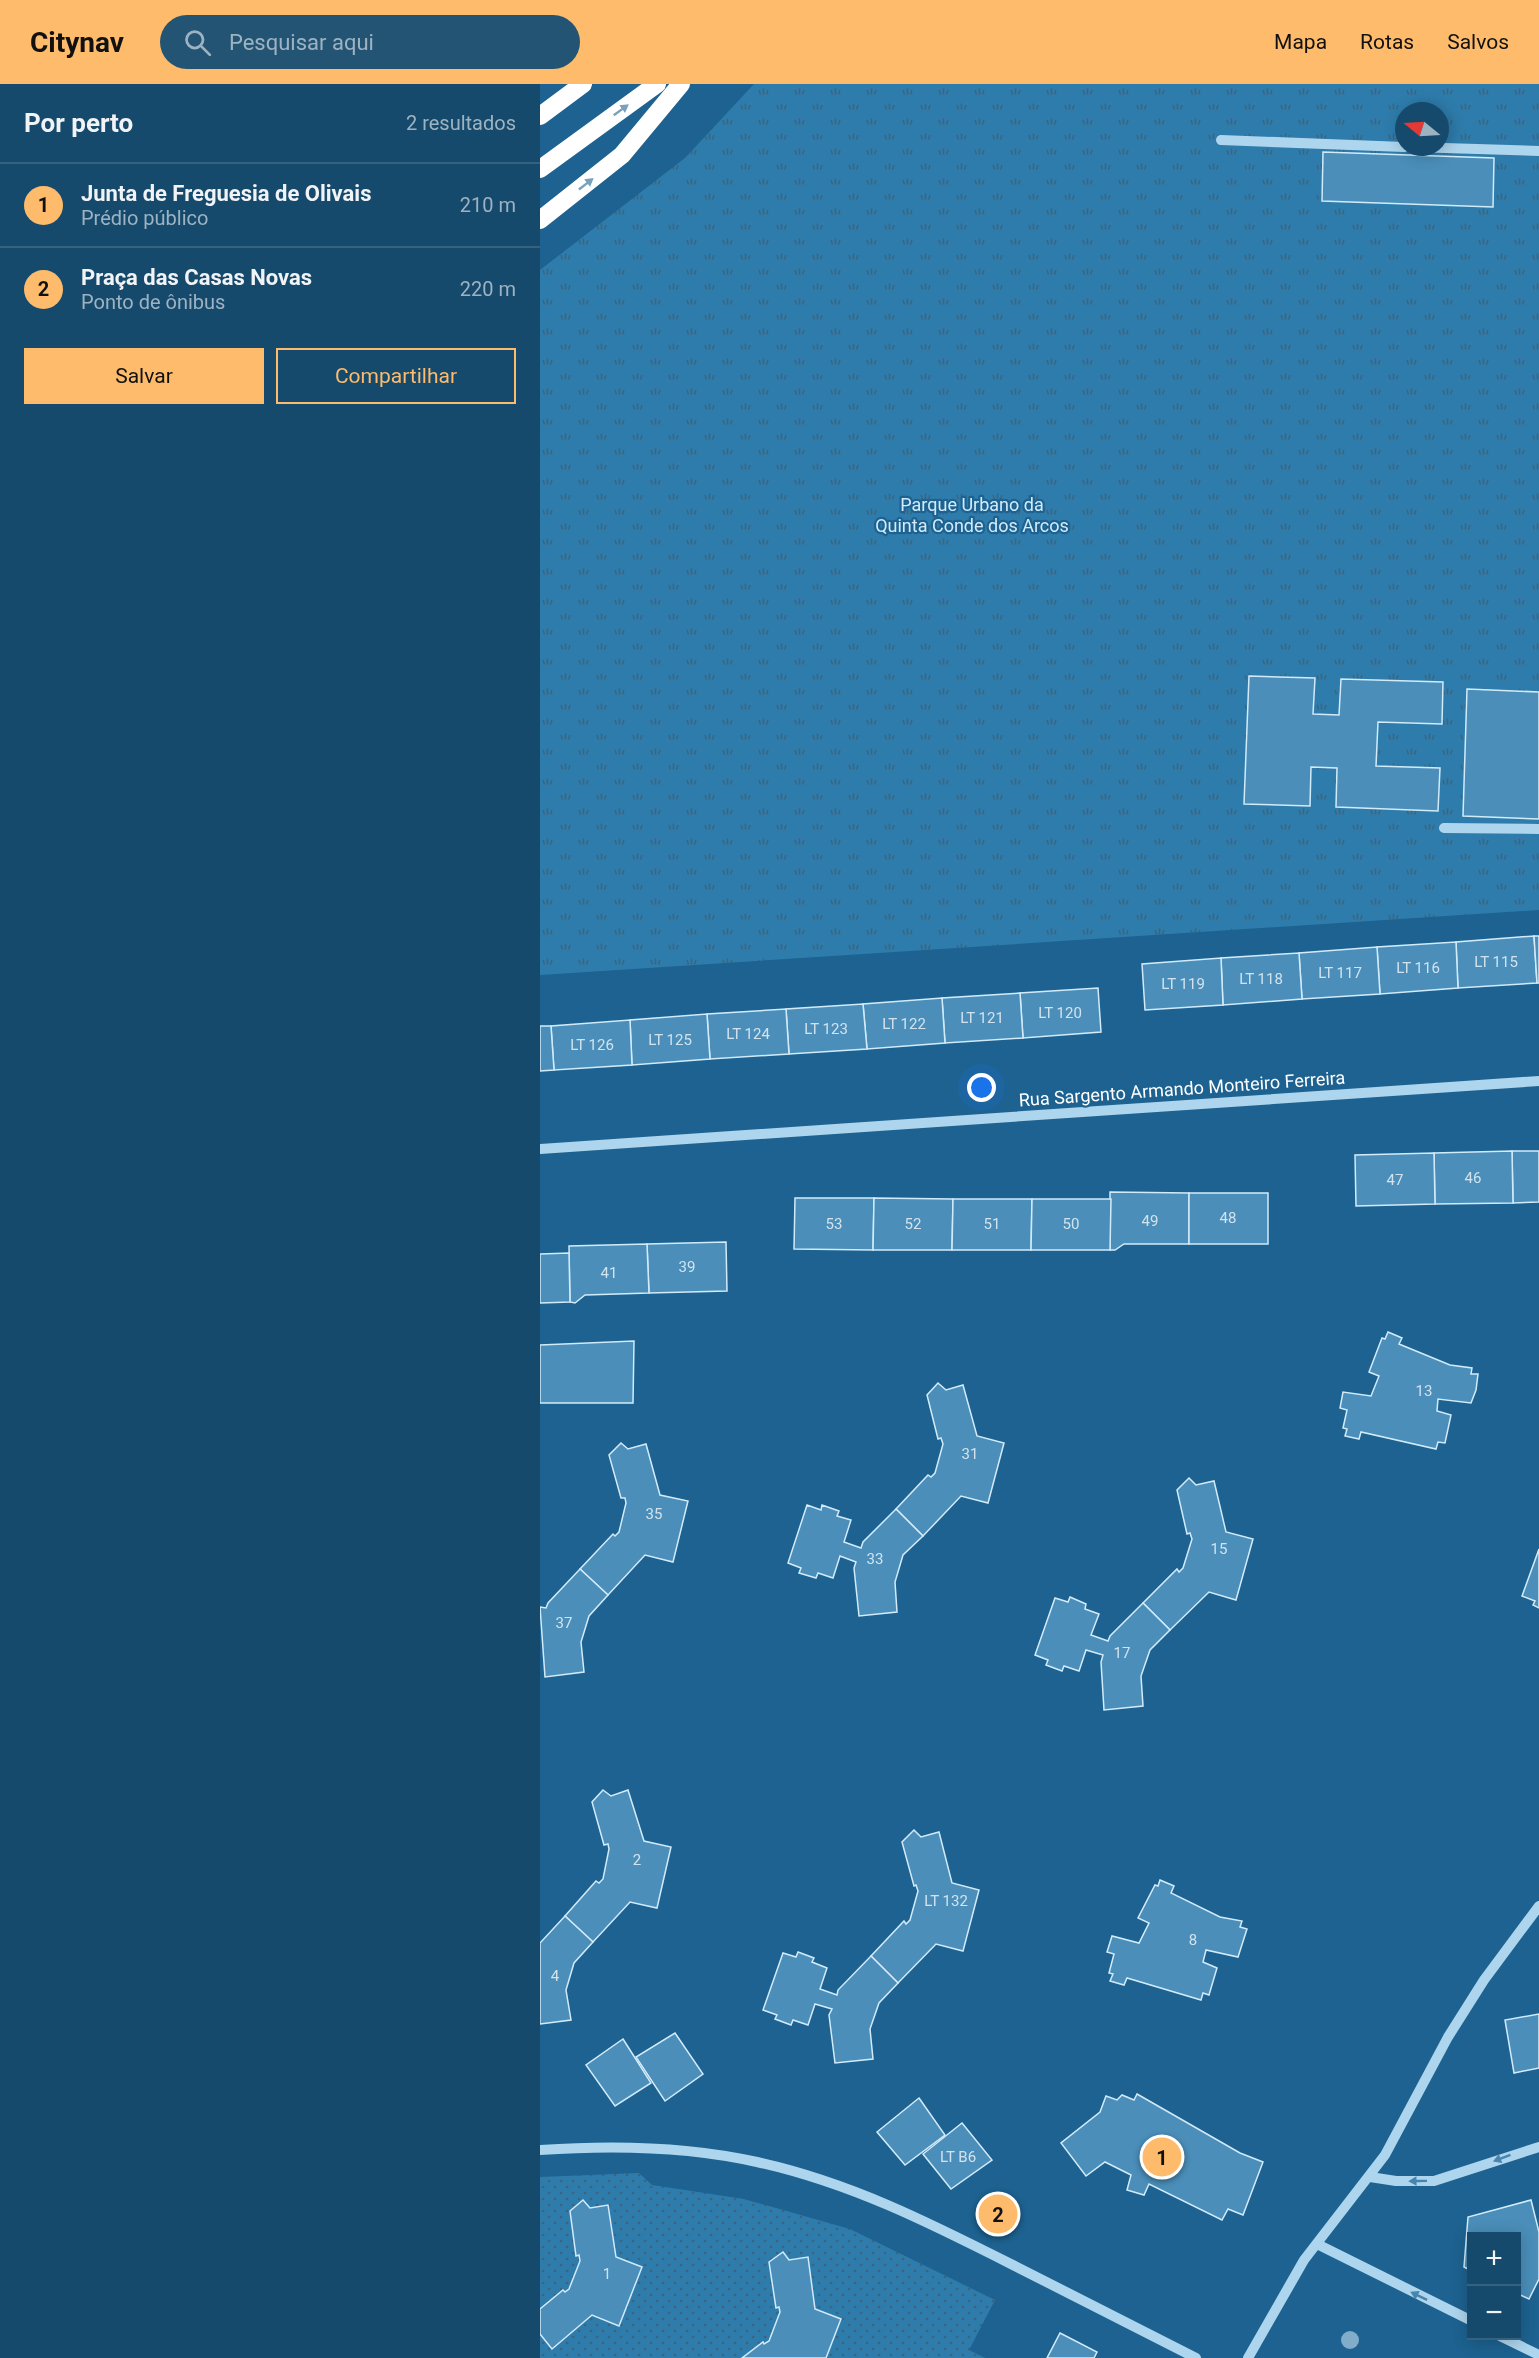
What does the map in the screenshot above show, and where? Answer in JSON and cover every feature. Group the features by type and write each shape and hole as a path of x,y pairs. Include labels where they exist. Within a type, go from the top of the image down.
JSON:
{"highway":[{"path":"540,116 583,84"},
{"path":"540,169 657,84"},
{"path":"540,220 622,154 681,84"}],"street":[{"path":"1221,140 1395,147"},
{"path":"1449,148 1539,151"},
{"path":"1444,828 1539,829"},
{"name":"Rua Sargento Armando Monteiro Ferreira","path":"540,1149 1539,1081"},
{"path":"1248,2358 1290,2282 1370,2177 1398,2132 1448,2037 1484,1980 1539,1906"},
{"path":"540,2150 633,2147 698,2152 755,2161 812,2176 867,2194 920,2218 1196,2358"},
{"path":"1370,2177 1396,2181 1434,2181 1539,2147"},
{"path":"1317,2244 1467,2319"},
{"path":"1508,2340 1539,2355"}],"green space":[{"name":"Parque Urbano da Quinta Conde dos Arcos","path":"754,84 1539,84 1539,910 540,975 540,270 685,158"},
{"path":"639,2173 652,2185 744,2199 850,2229 995,2300 969,2350 985,2358 826,2358 841,2319 815,2309 808,2257 789,2260 783,2252 777,2322 767,2341 764,2344 762,2342 742,2358 540,2358 540,2334 552,2348 592,2315 619,2326 641,2267 616,2257 608,2205 590,2208 583,2200 570,2211 576,2255 579,2255 576,2275 565,2292 563,2290 540,2309 540,2177"}],"building":[{"path":"1323,152 1494,158 1493,207 1322,201"},
{"path":"1249,676 1315,678 1313,714 1339,715 1341,679 1443,682 1442,724 1378,722 1376,766 1440,768 1438,811 1336,807 1337,768 1311,767 1310,806 1244,804"},
{"path":"1467,689 1539,692 1539,819 1463,816"},
{"path":"1534,936 1537,983 1458,988 1456,942"},
{"path":"1534,936 1539,936 1539,983 1537,983"},
{"path":"1456,942 1458,988 1380,994 1377,947"},
{"path":"1377,947 1380,994 1302,999 1299,953"},
{"path":"1299,953 1302,999 1223,1005 1221,958"},
{"path":"1221,958 1223,1005 1145,1010 1142,964"},
{"path":"1098,988 1101,1032 1023,1038 1020,993"},
{"path":"1020,993 1023,1038 945,1043 942,998"},
{"path":"942,998 945,1043 867,1049 863,1004"},
{"path":"863,1004 867,1049 789,1054 786,1009"},
{"path":"786,1009 789,1054 710,1059 707,1014"},
{"path":"707,1014 710,1059 632,1065 630,1020"},
{"path":"630,1020 632,1065 554,1070 551,1026"},
{"path":"540,1026 551,1026 554,1070 540,1071"},
{"path":"1512,1151 1539,1151 1539,1202 1513,1203"},
{"path":"1512,1151 1513,1203 1435,1204 1434,1153"},
{"path":"1434,1153 1435,1204 1356,1206 1355,1155"},
{"path":"1110,1192 1189,1193 1189,1244 1124,1244 1115,1250 1110,1250"},
{"path":"1189,1193 1268,1193 1268,1244 1189,1244"},
{"path":"795,1198 874,1198 873,1250 794,1249"},
{"path":"874,1198 953,1199 952,1250 873,1250"},
{"path":"953,1199 1032,1199 1031,1250 952,1250"},
{"path":"1032,1199 1111,1199 1110,1250 1031,1250"},
{"path":"726,1242 727,1291 649,1293 647,1244"},
{"path":"647,1244 649,1293 585,1295 575,1303 570,1302 569,1246"},
{"path":"569,1253 570,1302 540,1303 540,1254"},
{"path":"1388,1332 1402,1338 1399,1344 1450,1365 1472,1368 1471,1374 1478,1374 1476,1390 1471,1403 1438,1399 1437,1411 1451,1415 1445,1443 1438,1442 1436,1449 1361,1432 1359,1439 1345,1436 1347,1429 1343,1428 1347,1410 1340,1408 1343,1392 1371,1396 1379,1376 1369,1372 1382,1338 1385,1339"},
{"path":"634,1341 633,1403 540,1403 540,1345"},
{"path":"938,1383 946,1390 963,1385 977,1436 1004,1443 988,1503 961,1496 923,1536 896,1509 928,1475 931,1477 935,1473 943,1444 941,1438 938,1439 927,1395"},
{"path":"621,1443 628,1449 646,1444 660,1495 688,1501 673,1562 645,1555 608,1595 580,1569 613,1534 615,1536 619,1532 626,1503 625,1498 621,1498 609,1455"},
{"path":"1189,1478 1196,1485 1214,1481 1226,1532 1253,1539 1236,1600 1209,1592 1170,1630 1143,1603 1177,1569 1179,1572 1183,1568 1192,1539 1190,1533 1187,1534 1177,1490"},
{"path":"807,1505 821,1510 822,1505 839,1511 837,1516 851,1520 844,1542 861,1548 863,1542 896,1509 923,1536 903,1555 895,1582 897,1612 859,1616 854,1568 856,1562 840,1556 833,1578 818,1573 816,1578 799,1573 801,1568 788,1563"},
{"path":"1539,1549 1539,1608 1533,1605 1535,1601 1522,1596"},
{"path":"580,1569 608,1595 589,1616 581,1642 584,1672 545,1677 540,1607 546,1608"},
{"path":"1070,1597 1086,1604 1085,1609 1099,1614 1091,1635 1108,1641 1110,1636 1143,1603 1170,1630 1150,1650 1141,1676 1143,1706 1104,1710 1101,1662 1103,1655 1086,1650 1079,1671 1064,1666 1062,1671 1046,1665 1048,1660 1035,1655 1055,1598 1068,1602"},
{"path":"603,1790 611,1796 628,1790 644,1841 671,1847 657,1908 630,1902 593,1942 565,1916 596,1881 599,1883 603,1879 609,1849 608,1844 604,1845 592,1802"},
{"path":"914,1830 921,1837 939,1832 952,1883 979,1890 963,1951 936,1944 898,1983 871,1956 904,1921 906,1924 910,1920 918,1891 916,1885 914,1886 902,1842"},
{"path":"1160,1880 1174,1886 1171,1893 1220,1917 1242,1921 1240,1927 1247,1929 1238,1957 1206,1950 1203,1962 1217,1968 1209,1995 1203,1993 1201,2000 1127,1978 1124,1985 1110,1981 1113,1974 1109,1973 1114,1954 1107,1952 1112,1936 1139,1943 1149,1923 1138,1918 1155,1885 1158,1886"},
{"path":"565,1916 593,1942 574,1963 566,1990 571,2020 540,2024 540,1943"},
{"path":"798,1952 814,1958 812,1962 827,1968 820,1989 837,1995 838,1990 871,1956 898,1983 879,2003 870,2029 873,2059 835,2063 829,2015 832,2009 815,2004 808,2025 793,2020 791,2025 775,2019 777,2015 763,2010 783,1953 796,1957"},
{"path":"1539,2014 1539,2068 1514,2073 1505,2020"},
{"path":"675,2033 703,2074 665,2101 636,2057"},
{"path":"623,2039 651,2083 615,2106 586,2065"},
{"path":"1137,2094 1240,2153 1263,2162 1243,2215 1228,2209 1222,2220 1149,2184 1144,2195 1127,2190 1131,2175 1105,2162 1086,2176 1061,2143 1100,2112 1106,2096 1117,2100 1122,2095 1134,2100"},
{"path":"919,2098 945,2135 905,2165 877,2132"},
{"path":"962,2123 992,2160 951,2189 923,2154"},
{"path":"583,2200 590,2208 608,2205 616,2257 642,2267 619,2326 592,2315 552,2349 540,2334 540,2309 563,2290 565,2292 569,2289 580,2261 579,2255 576,2256 570,2211"},
{"path":"1531,2200 1539,2232 1539,2279 1529,2299 1521,2295 1521,2232 1467,2232 1467,2268 1464,2267 1468,2217"},
{"path":"783,2252 789,2260 808,2257 815,2309 841,2319 826,2358 742,2358 763,2342 764,2344 769,2341 780,2312 779,2307 776,2308 769,2262"},
{"path":"1060,2333 1097,2352 1094,2358 1047,2358"}],"place":[{"name":"Junta de Freguesia de Olivais","path":"1162,2157"},
{"name":"Praça das Casas Novas","path":"998,2214"}]}
